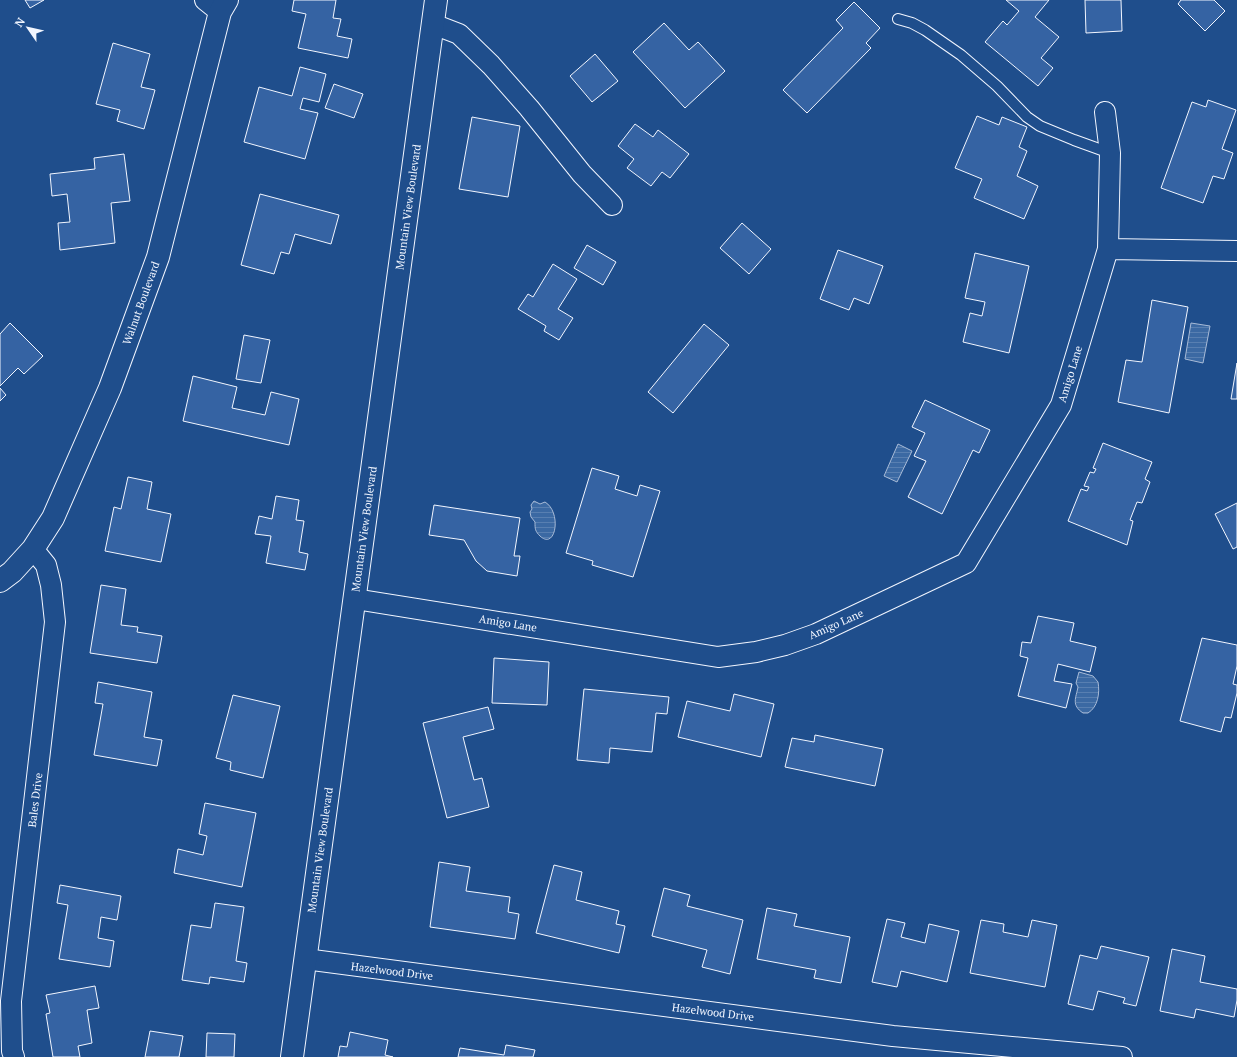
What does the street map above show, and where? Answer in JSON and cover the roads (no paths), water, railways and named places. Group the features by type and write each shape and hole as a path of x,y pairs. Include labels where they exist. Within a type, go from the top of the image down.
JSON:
{"street":[{"name":"Mountain View Boulevard","path":"292,1057 436,0"},
{"name":"Walnut Boulevard","path":"0,582 12,572 33,548 53,518 110,388 158,257 217,4"},
{"path":"432,24 459,34 491,65 529,108 582,174 612,205"},
{"name":"Amigo Lane","path":"355,599 718,657 756,652 785,645 816,634 966,563 1061,405 1108,249 1110,153 1105,112"},
{"path":"1108,249 1237,251"},
{"name":"Bales Drive","path":"14,1057 12,1051 11,1001 55,622 51,585 46,565 33,548"},
{"name":"Hazelwood Drive","path":"305,959 893,1036 1122,1057"}],"lane":[{"path":"898,19 918,26 961,55 983,73 1027,117 1040,126 1061,136 1110,153"}],"water":[{"path":"1191,323 1210,326 1203,363 1185,359"},
{"path":"898,444 912,451 897,482 884,476"},
{"path":"534,501 540,504 545,502 554,514 555,528 550,538 546,539 540,536 536,531 535,522 531,517 530,512 532,509 531,505"},
{"path":"1079,672 1093,676 1098,682 1098,699 1094,707 1088,713 1083,713 1079,710 1075,701 1078,687 1076,683"}]}
